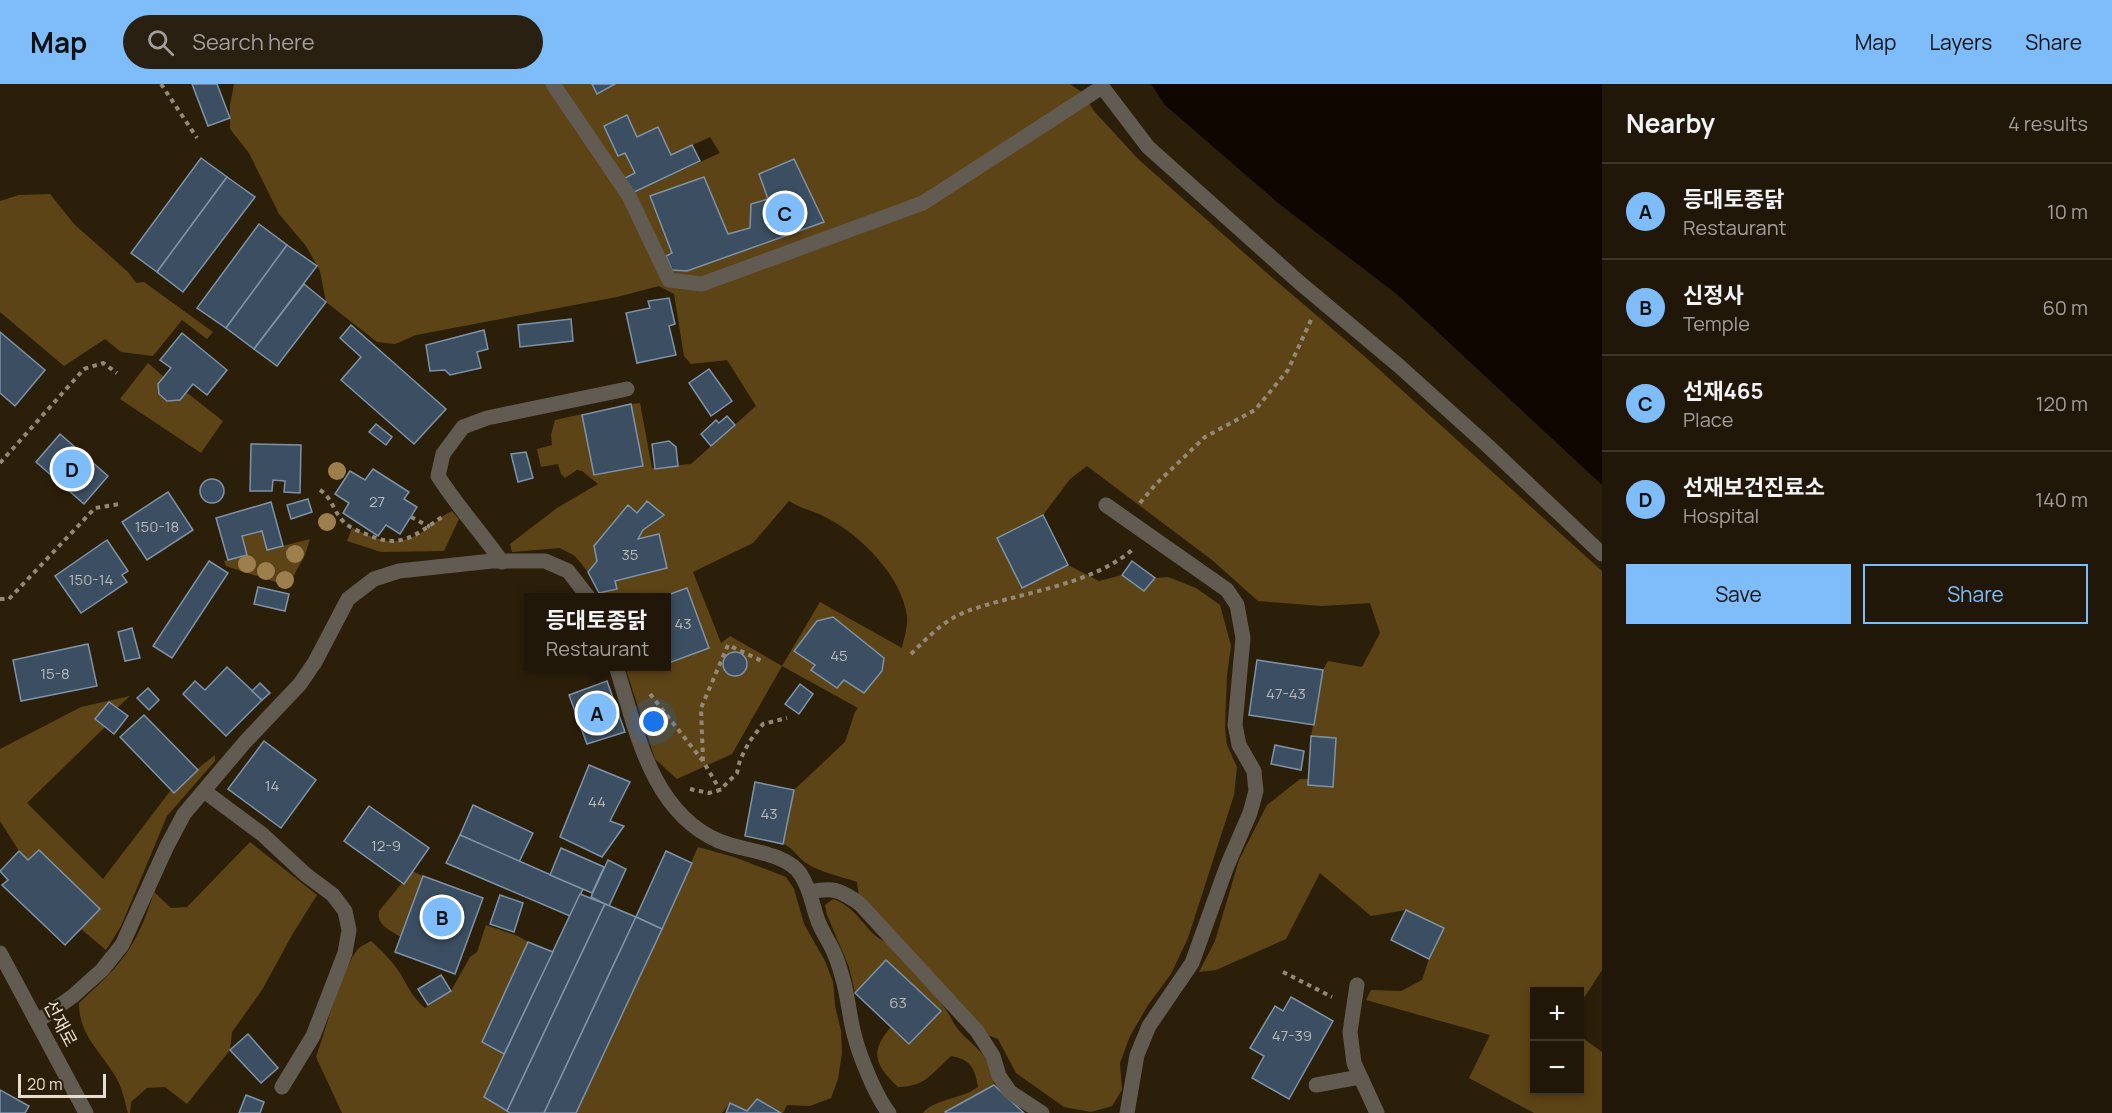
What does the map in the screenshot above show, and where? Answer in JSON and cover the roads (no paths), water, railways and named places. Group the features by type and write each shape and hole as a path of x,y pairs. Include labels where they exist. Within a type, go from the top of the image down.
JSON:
{"street":[{"path":"553,84 629,195 669,280 702,284 923,203 1101,86 1148,147 1398,365 1602,554"},
{"path":"502,562 438,476 443,454 463,428 487,418 627,389"},
{"path":"1106,505 1227,590 1237,605 1243,638 1235,725 1239,745 1254,771 1256,791 1250,813 1227,866 1192,963 1149,1026 1137,1055 1127,1113"},
{"path":"38,1021 73,996 102,970 122,945 166,846 184,814 245,742 300,684 315,662 348,599 374,579 399,572 502,562 545,561 568,571 586,593"},
{"path":"618,671 642,746 657,782 675,808 694,827 720,841 780,859 800,873 810,892 818,920 836,955 846,991 854,1035 865,1065 889,1113"},
{"path":"204,791 262,834 305,874 333,895 345,911 349,930 345,953 314,1036 282,1087"},
{"path":"810,892 825,889 843,892 860,904 977,1031 993,1056 999,1076 1010,1092 1042,1113"},
{"name":"선재로","path":"0,953 86,1113"},
{"path":"1358,985 1350,1032 1354,1063 1377,1113"},
{"path":"1316,1085 1360,1077"}],"place":[{"name":"선재465","path":"785,213"},
{"name":"선재보건진료소","path":"72,469"},
{"name":"등대토종닭","path":"597,713"},
{"name":"신정사","path":"442,917"}]}
